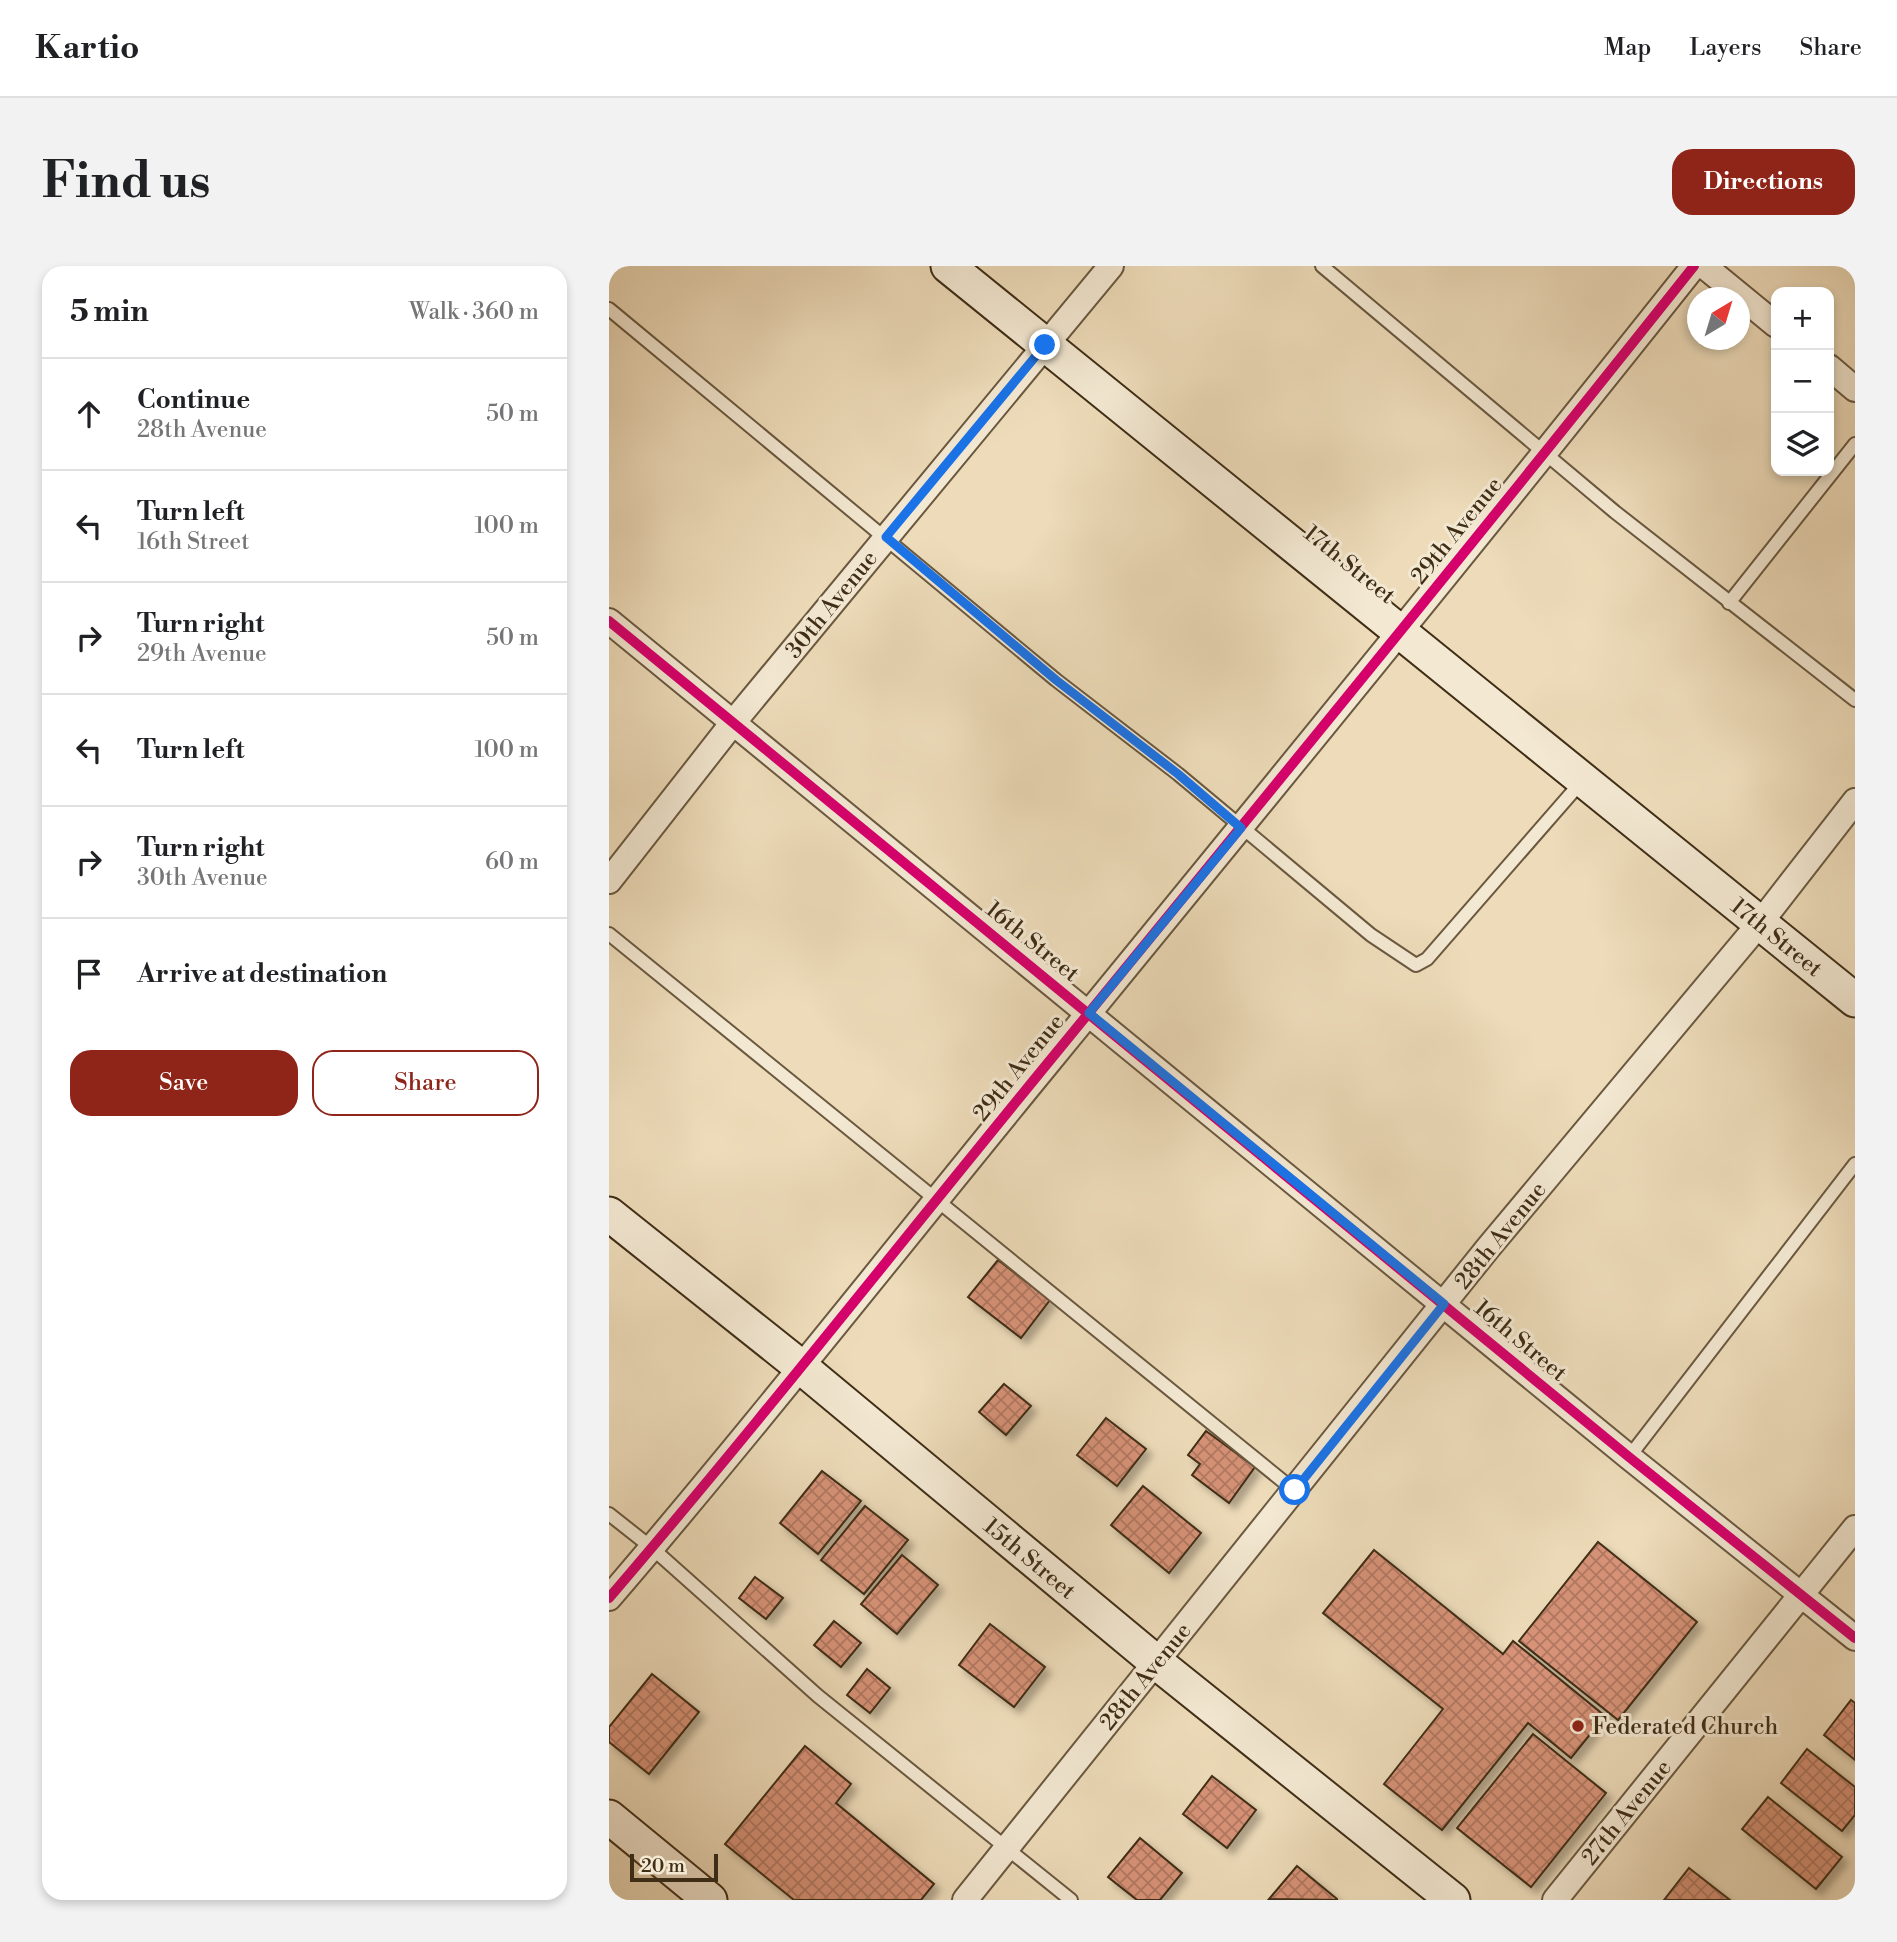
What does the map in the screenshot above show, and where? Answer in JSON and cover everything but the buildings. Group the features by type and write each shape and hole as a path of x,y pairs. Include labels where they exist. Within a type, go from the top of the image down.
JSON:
{"main road":[{"name":"17th Street","path":"948,266 1855,1000"},
{"name":"15th Street","path":"609,1214 801,1367 1156,1662 1453,1900"},
{"path":"609,1817 711,1900"}],"street":[{"name":"30th Avenue","path":"609,881 732,724 1111,266"},
{"name":"29th Avenue","path":"609,1598 741,1442 1401,632 1694,266"},
{"path":"1704,266 1771,321"},
{"path":"1834,372 1855,389"},
{"name":"16th Street","path":"609,621 1629,1457 1855,1638"},
{"name":"28th Avenue","path":"965,1900 1444,1304 1760,923 1855,801"},
{"name":"27th Avenue","path":"1555,1900 1855,1528"}],"lane":[{"path":"1322,266 1615,512 1855,700"},
{"path":"609,309 1056,680 1178,774 1371,935 1416,965 1427,959 1583,779"},
{"path":"1729,603 1855,444"},
{"path":"609,934 1295,1490"},
{"path":"1629,1457 1855,1164"},
{"path":"609,1514 652,1548 818,1696 1071,1900"}],"cycle path":[{"path":"609,1598 775,1399 1291,766 1694,266"},
{"path":"609,621 1629,1457 1855,1638"}],"place":[{"name":"Federated Church","path":"1578,1726"}],"route":[{"path":"1045,345 886,537 1056,680 1178,774 1241,828 1089,1013 1444,1304 1295,1490"}]}
